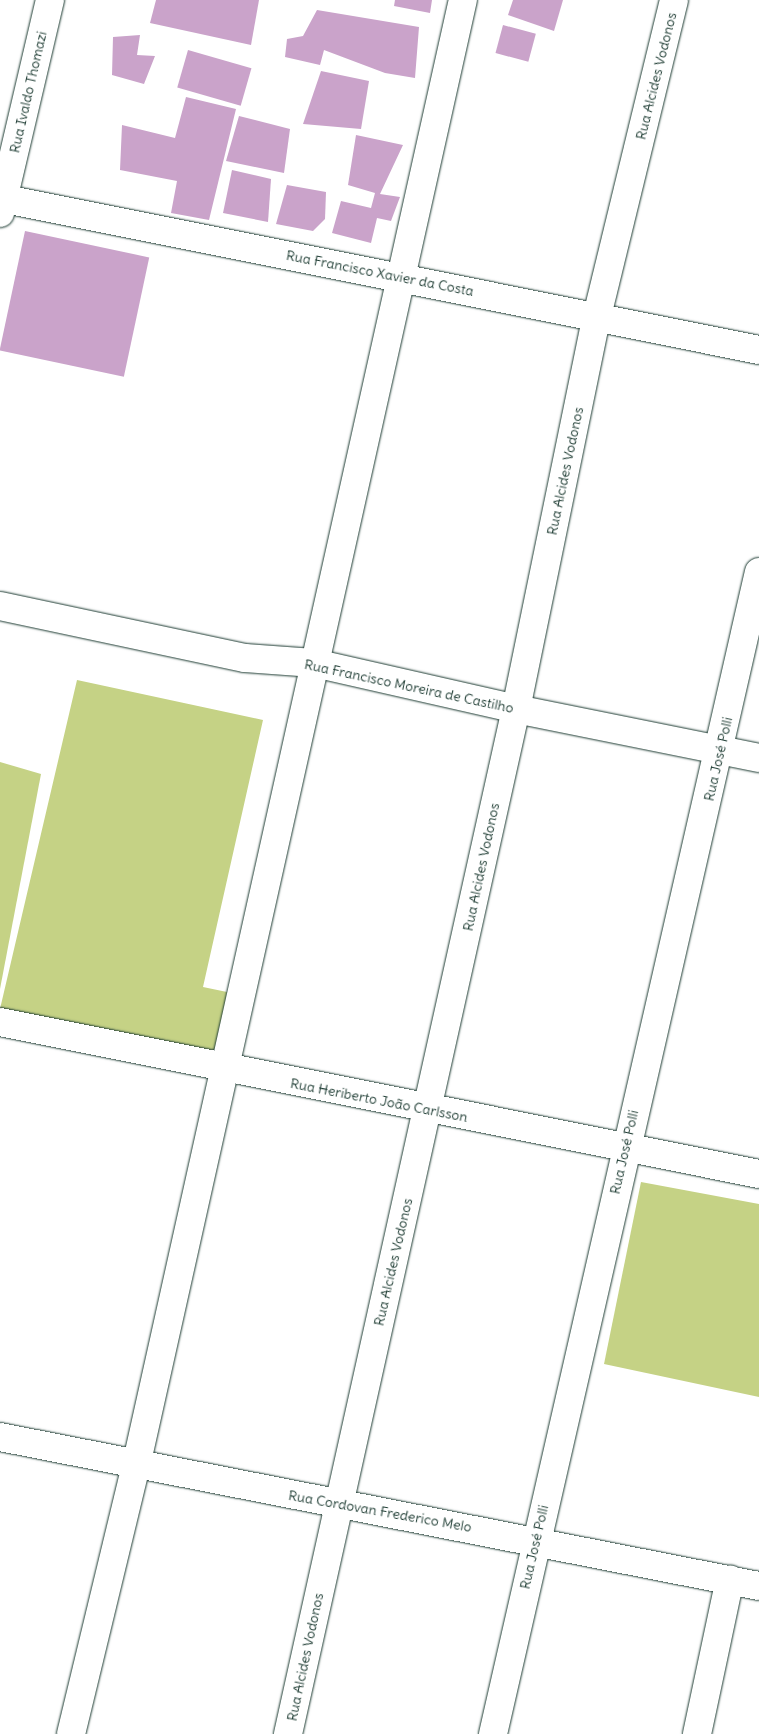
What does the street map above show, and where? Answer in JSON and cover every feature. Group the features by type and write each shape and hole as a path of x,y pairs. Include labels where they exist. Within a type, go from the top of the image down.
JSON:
{"street":[{"name":"Rua Ivaldo Thomazi","path":"1,203 50,0"},
{"path":"71,1734 136,1466 463,0"},
{"name":"Rua Alcides Vodonos","path":"288,1734 337,1503 428,1110 516,709 597,316 674,0"},
{"name":"Rua Francisco Xavier da Costa","path":"1,203 597,316 759,350"},
{"name":"Rua José Polli","path":"493,1734 624,1149 721,750 759,572"},
{"name":"Rua Francisco Moreira de Castilho","path":"0,606 245,658 314,663 516,709 759,758"},
{"name":"Rua Heriberto João Carlsson","path":"0,1022 224,1070 759,1174"},
{"name":"Rua Cordovan Frederico Melo","path":"0,1437 136,1466 536,1540 759,1586"},
{"path":"697,1734 730,1579"}],"green space":[{"path":"77,680 263,720 203,987 227,992 217,1057 0,1009"},
{"path":"0,762 41,774 0,989"},
{"path":"641,1182 759,1204 759,1397 604,1364"}],"building":[{"path":"156,0 259,0 251,45 150,23"},
{"path":"395,0 432,0 430,13 394,6"},
{"path":"513,0 563,0 554,31 508,15"},
{"path":"317,10 419,27 415,78 385,73 324,50 320,65 285,57 287,39 303,36"},
{"path":"503,25 536,34 528,62 495,53"},
{"path":"140,35 137,55 155,56 144,84 112,75 113,37"},
{"path":"188,50 251,68 241,106 177,87"},
{"path":"321,71 369,81 361,129 303,124"},
{"path":"186,97 236,109 209,220 171,213 177,181 120,170 122,125 175,138"},
{"path":"239,116 290,129 284,173 226,161"},
{"path":"356,135 403,145 380,194 400,197 391,221 377,218 371,243 332,233 341,201 371,208 375,193 348,185"},
{"path":"232,170 271,179 268,222 223,213"},
{"path":"287,185 326,192 325,219 313,231 276,224"},
{"path":"25,231 149,257 124,377 0,350"}]}
